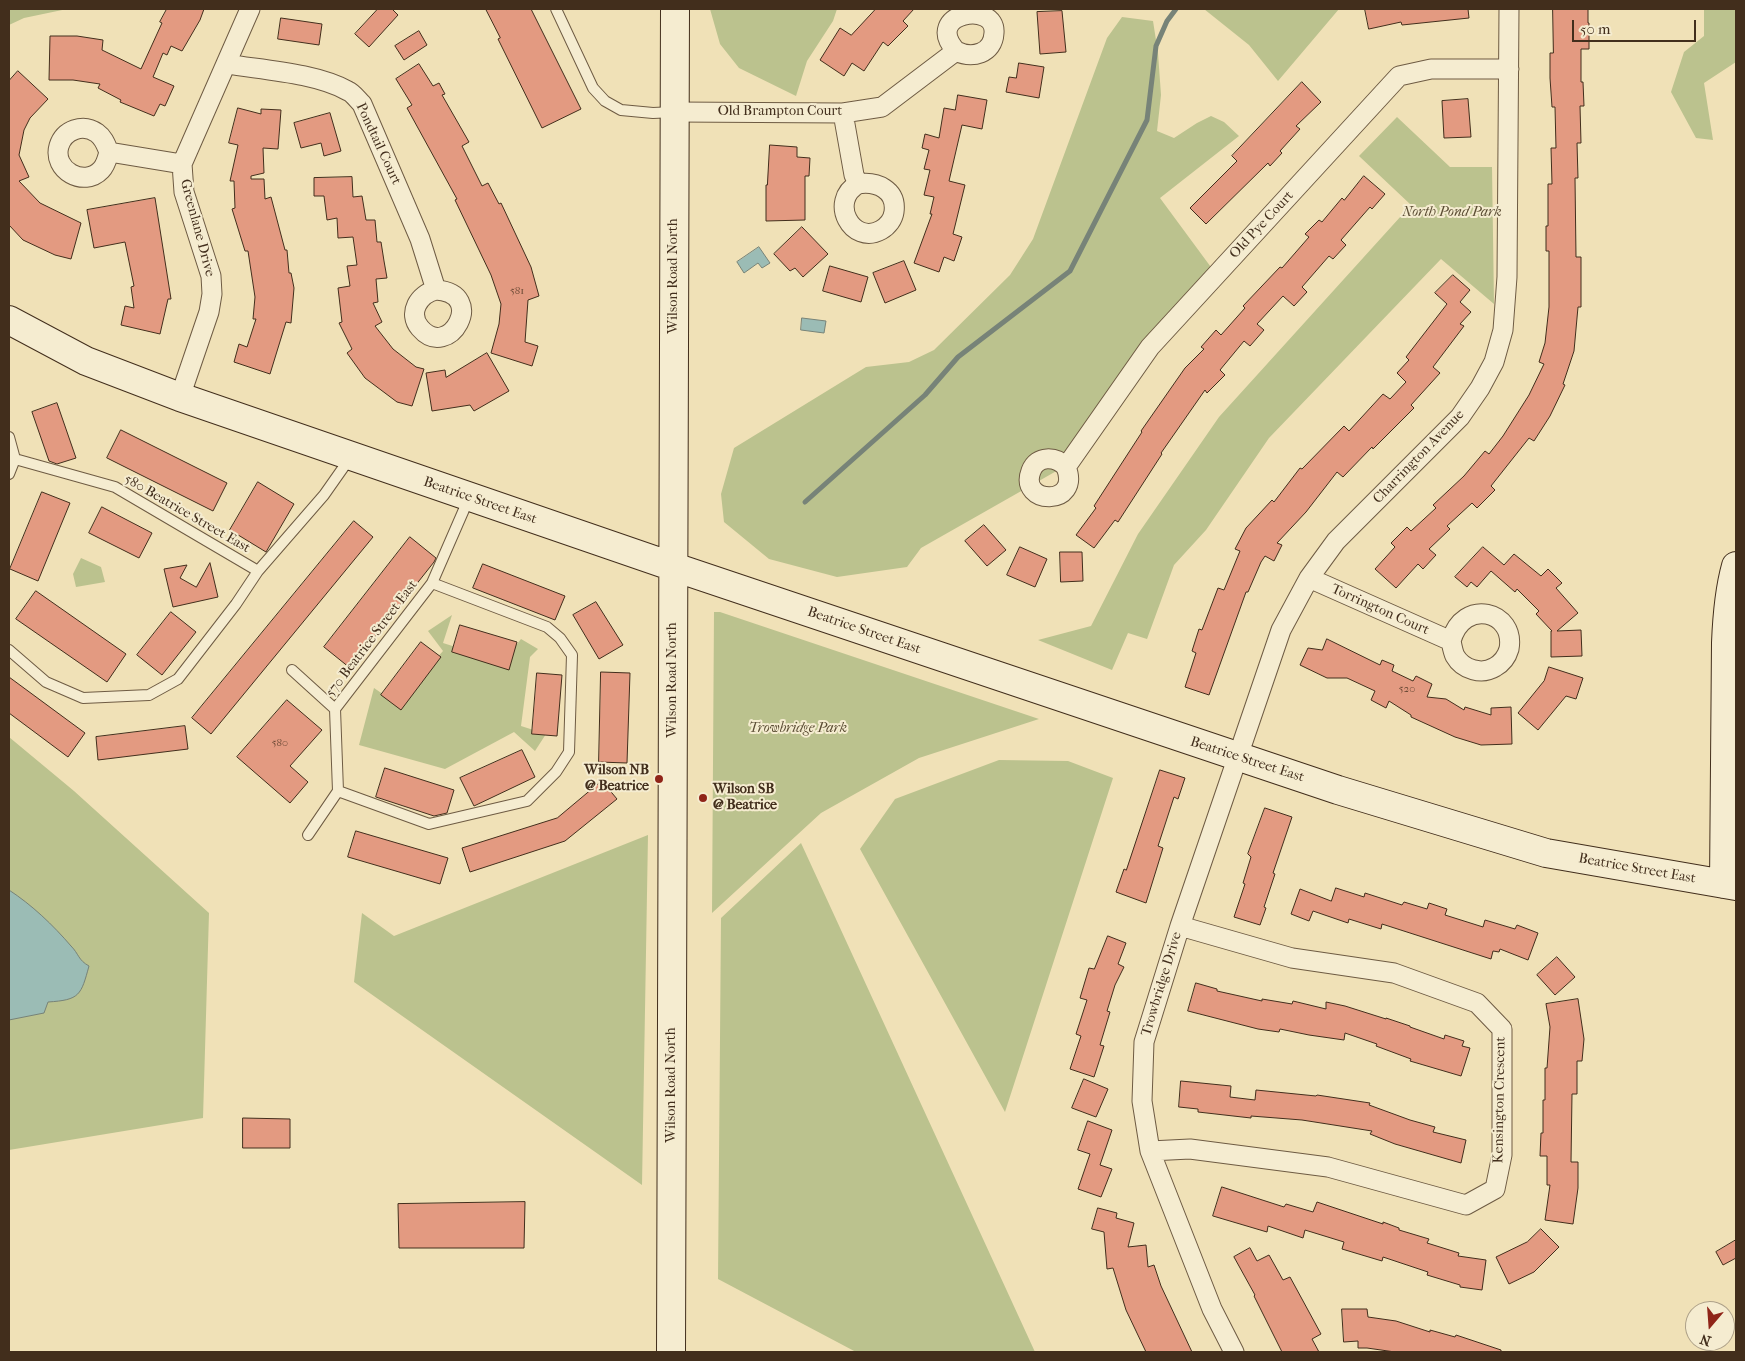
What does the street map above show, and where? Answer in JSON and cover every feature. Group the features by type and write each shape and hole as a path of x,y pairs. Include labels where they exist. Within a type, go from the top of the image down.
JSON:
{"street":[{"name":"Greenlane Drive","path":"180,397 209,312 212,294 211,276 184,192 182,164 250,9"},
{"name":"Wilson Road North","path":"672,1352 675,9"},
{"name":"Charrington Avenue","path":"1238,757 1281,630 1309,578 1336,541 1460,416 1480,388 1494,362 1503,330 1507,277 1509,9"},
{"name":"Old Brampton Court","path":"675,112 843,113 882,106 956,51"},
{"name":"Pondtail Court","path":"227,64 284,73 331,84 349,91 362,104 420,239 436,290"},
{"name":"Old Pye Court","path":"1066,467 1150,347 1400,76 1431,69 1509,70"},
{"path":"843,113 854,175 858,184"},
{"path":"109,152 182,164"},
{"name":"Beatrice Street East","path":"9,320 86,361 180,397 674,567 1338,790 1546,853 1730,885"},
{"path":"1730,885 1726,643 1727,612 1736,566"},
{"name":"Torrington Court","path":"1309,578 1451,641"},
{"name":"Trowbridge Drive","path":"1234,1352 1212,1309 1150,1151 1142,1101 1144,1042 1180,926 1238,757"},
{"name":"Kensington Crescent","path":"1150,1151 1190,1149 1328,1167 1466,1205 1495,1190 1502,1155 1502,1030 1477,1002 1394,973 1292,958 1180,926"}],"lane":[{"path":"556,9 594,88 605,101 621,110 653,113 675,112"},
{"path":"9,437 15,459 9,474"},
{"name":"580 Beatrice Street East","path":"9,650 46,682 82,698 149,695 178,679 236,604 258,572 324,495 351,457"},
{"name":"580 Beatrice Street East","path":"15,459 115,487 258,572"},
{"name":"570 Beatrice Street East","path":"432,583 547,627 560,638 572,655 570,752 556,772 527,801 429,824 338,792 336,709 432,583 469,497"},
{"path":"292,670 336,709"},
{"path":"308,835 338,792"}],"green space":[{"path":"9,9 67,9 24,18 9,25"},
{"path":"710,9 837,9 833,21 807,61 796,96 739,68 720,44"},
{"path":"1204,9 1339,9 1278,81 1249,45"},
{"path":"1704,9 1736,9 1736,62 1704,83 1713,140 1696,138 1671,92 1684,52 1704,36"},
{"path":"1122,17 1153,21 1158,53 1161,95 1157,131 1174,138 1211,116 1224,122 1239,136 1160,198 1216,274 1067,465 921,548 907,567 837,577 769,559 724,522 721,494 734,448 866,367 909,362 934,350 1010,275 1033,239 1107,38"},
{"name":"North Pond Park","path":"1397,117 1450,167 1492,167 1494,304 1441,259 1269,438 1206,530 1174,565 1147,639 1128,633 1112,670 1038,640 1091,626 1138,534 1219,417 1411,205 1359,156"},
{"path":"81,558 101,567 105,582 76,587 73,574"},
{"name":"Trowbridge Park","path":"714,612 720,612 1039,719 919,758 821,813 712,913"},
{"path":"452,615 443,643 503,662 521,639 538,649 530,657 521,726 546,734 535,751 514,732 445,769 359,745 374,688 396,703 443,651 428,631"},
{"path":"9,737 74,791 209,913 203,1118 9,1150"},
{"path":"999,760 1068,761 1113,778 1005,1112 860,849 895,799"},
{"path":"648,835 642,1185 354,982 362,913 394,936"},
{"path":"801,843 1035,1352 856,1352 718,1279 721,918"}],"water":[{"path":"759,247 770,263 762,268 758,263 744,273 737,262"},
{"path":"802,318 826,321 824,333 801,330"},
{"path":"9,890 50,923 89,966 81,990 73,997 67,1000 48,1002 44,1013 9,1020"}],"building":[{"path":"167,9 204,9 200,20 182,51 171,46 167,55 163,53 153,77 174,86 165,106 160,104 154,116 120,102 121,100 98,88 100,84 73,80 49,80 50,36 77,36 103,40 102,50 141,69"},
{"path":"378,9 392,9 398,15 369,47 355,34"},
{"path":"486,9 531,9 581,109 542,128 498,39 500,38"},
{"path":"876,9 914,9 903,21 908,26 888,46 883,42 864,71 852,63 844,76 820,60 840,28 851,35"},
{"path":"1365,9 1468,9 1469,18 1402,25 1401,22 1369,29"},
{"path":"1553,9 1588,9 1589,23 1589,49 1581,49 1581,82 1583,82 1584,106 1580,106 1581,143 1577,143 1578,178 1575,178 1576,257 1581,257 1581,307 1578,307 1574,351 1563,384 1565,385 1550,416 1534,441 1529,438 1491,486 1495,490 1477,508 1472,503 1447,526 1450,529 1429,549 1436,555 1423,569 1418,564 1396,588 1375,569 1395,547 1391,543 1407,527 1411,531 1436,508 1433,505 1464,476 1485,451 1489,454 1529,395 1544,364 1539,362 1545,343 1549,307 1549,251 1546,251 1548,184 1552,184 1551,148 1556,148 1555,107 1552,107 1550,78 1550,53 1553,53"},
{"path":"1062,11 1066,52 1040,54 1037,12"},
{"path":"281,18 322,24 319,45 278,39"},
{"path":"419,31 427,45 404,60 395,46"},
{"path":"1019,63 1044,67 1039,98 1006,92 1009,77 1016,78"},
{"path":"419,64 433,86 439,83 445,94 442,95 469,142 462,146 482,186 488,183 499,204 501,203 531,267 539,296 528,300 525,342 538,346 532,366 491,353 499,324 501,304 491,275 455,200 457,199 407,108 412,105 396,79"},
{"path":"18,71 48,99 30,118 24,130 19,155 29,177 19,181 40,203 81,223 71,259 55,255 23,240 9,225 9,81"},
{"path":"1302,82 1321,102 1296,126 1300,129 1280,151 1282,153 1270,166 1268,163 1206,224 1190,208 1237,161 1232,156"},
{"path":"958,95 987,100 982,129 962,125 949,181 965,185 953,234 962,237 954,261 944,257 939,272 914,263 932,214 930,214 934,197 924,195 930,170 924,169 929,150 922,148 925,134 939,138 944,108 955,110"},
{"path":"1468,99 1471,137 1444,138 1442,101"},
{"path":"238,108 261,114 261,109 281,110 278,149 263,148 264,173 251,176 251,179 264,179 265,199 271,197 285,250 287,250 289,273 291,273 294,288 291,323 286,322 270,374 234,362 239,344 247,347 256,319 253,319 255,297 248,251 245,251 232,209 235,208 234,181 230,181 238,145 229,143"},
{"path":"330,113 341,151 324,156 321,143 301,148 294,123"},
{"path":"770,145 797,147 797,157 810,158 809,176 805,176 805,220 766,221 766,185"},
{"path":"1364,176 1385,194 1372,209 1370,207 1341,240 1346,245 1333,259 1329,256 1302,287 1307,292 1294,306 1283,296 1257,324 1264,330 1250,346 1244,341 1220,370 1225,375 1207,393 1205,390 1161,453 1118,522 1115,520 1094,548 1076,535 1096,508 1094,506 1141,431 1185,368 1204,349 1201,347 1216,330 1221,335 1245,308 1243,306 1280,267 1282,268 1309,237 1305,234 1319,220 1322,222"},
{"path":"352,177 353,197 362,196 366,220 375,220 377,242 381,242 387,278 376,279 378,302 373,303 382,322 375,326 393,349 416,367 424,369 412,406 397,402 365,378 347,353 352,349 339,323 342,322 338,288 350,286 347,266 357,265 353,237 338,238 337,218 327,220 324,196 314,196 314,178"},
{"path":"155,198 171,299 168,299 160,334 121,325 125,306 134,308 131,287 134,286 125,242 94,248 87,210"},
{"path":"802,227 828,254 803,277 795,268 790,271 774,254"},
{"path":"904,261 916,290 885,303 873,273"},
{"path":"830,266 868,277 861,302 823,291"},
{"path":"1453,275 1470,290 1460,302 1471,312 1460,324 1464,326 1433,367 1440,373 1411,405 1414,408 1373,449 1372,447 1343,477 1337,472 1306,512 1277,543 1282,545 1274,561 1265,556 1248,592 1246,592 1209,695 1185,687 1196,653 1192,651 1199,629 1202,630 1218,588 1224,590 1240,551 1235,549 1246,528 1272,500 1274,502 1300,468 1302,469 1344,426 1349,431 1383,394 1390,399 1406,382 1397,373 1409,360 1406,357 1447,304 1435,293"},
{"path":"487,353 509,391 474,411 470,405 432,411 426,373 445,370 446,377"},
{"path":"57,403 76,458 57,464 49,461 32,412"},
{"path":"121,430 227,483 213,511 107,458"},
{"path":"258,482 294,504 266,552 230,530"},
{"path":"42,492 70,503 38,581 10,569"},
{"path":"102,507 152,533 139,558 89,533"},
{"path":"354,521 373,537 211,734 192,718"},
{"path":"984,525 1006,550 987,566 965,541"},
{"path":"410,537 436,558 350,668 324,647"},
{"path":"1020,547 1047,559 1035,587 1007,575"},
{"path":"1483,547 1504,565 1514,554 1541,576 1548,569 1562,583 1556,588 1578,613 1557,631 1581,630 1582,656 1551,657 1552,631 1536,614 1539,611 1517,589 1515,592 1491,571 1477,587 1471,582 1467,587 1455,577"},
{"path":"1060,552 1082,552 1083,581 1061,582"},
{"path":"210,563 218,597 173,607 164,569 187,565 180,578 196,587"},
{"path":"483,564 565,596 555,620 473,588"},
{"path":"36,591 126,654 107,682 16,619"},
{"path":"596,602 623,645 599,659 573,615"},
{"path":"171,612 196,632 162,675 137,655"},
{"path":"460,625 517,642 509,670 452,652"},
{"path":"1327,639 1380,665 1382,660 1394,665 1392,671 1413,681 1416,676 1432,684 1427,697 1446,699 1464,710 1465,707 1491,715 1491,708 1511,707 1512,744 1481,745 1455,737 1411,717 1411,715 1389,701 1386,708 1371,700 1375,691 1347,678 1327,678 1300,665 1308,648 1322,650"},
{"path":"421,642 441,657 401,710 381,695"},
{"path":"1549,667 1583,678 1576,699 1566,696 1538,730 1518,713 1544,681"},
{"path":"601,672 630,673 627,763 599,762"},
{"path":"537,673 562,675 557,736 532,734"},
{"path":"9,677 85,733 68,757 9,713"},
{"path":"287,700 322,730 290,766 308,782 290,803 237,757"},
{"path":"185,726 188,749 98,760 96,737"},
{"path":"522,750 535,777 474,806 460,778"},
{"path":"385,768 454,790 447,813 434,816 376,797"},
{"path":"1160,770 1185,778 1178,799 1174,797 1158,846 1163,848 1146,903 1116,892 1124,869 1126,870"},
{"path":"602,781 617,799 565,841 470,872 462,848 557,818"},
{"path":"1265,808 1292,817 1273,873 1275,874 1260,925 1234,917 1245,884 1243,883 1251,857 1248,854"},
{"path":"356,831 448,858 440,884 348,857"},
{"path":"1336,888 1364,897 1365,893 1402,905 1404,902 1427,909 1429,903 1447,909 1445,915 1483,927 1485,920 1515,929 1517,925 1538,933 1528,960 1500,949 1499,952 1493,951 1491,959 1382,924 1381,929 1349,919 1348,923 1313,911 1309,921 1291,914 1300,889 1331,901"},
{"path":"1108,936 1126,943 1118,964 1124,967 1115,985 1107,1011 1110,1012 1100,1045 1104,1046 1094,1077 1070,1069 1081,1036 1076,1034 1087,1000 1080,998 1089,968 1094,969"},
{"path":"1557,957 1575,977 1555,995 1537,975"},
{"path":"1196,983 1217,989 1217,991 1262,1001 1262,999 1292,1004 1293,1001 1326,1009 1326,1002 1345,1006 1410,1026 1444,1039 1445,1035 1464,1041 1462,1046 1470,1048 1461,1076 1410,1061 1411,1059 1376,1046 1377,1044 1345,1033 1344,1040 1280,1029 1279,1032 1258,1029 1188,1011"},
{"path":"1578,999 1584,1039 1582,1061 1577,1061 1577,1094 1572,1094 1571,1162 1578,1162 1578,1188 1573,1224 1545,1220 1550,1185 1547,1185 1547,1156 1540,1156 1541,1133 1543,1133 1543,1100 1545,1100 1545,1068 1547,1068 1550,1027 1546,1004"},
{"path":"1084,1079 1108,1089 1096,1117 1072,1108"},
{"path":"1181,1081 1231,1086 1230,1097 1255,1100 1256,1090 1317,1095 1370,1103 1369,1105 1435,1127 1433,1132 1466,1140 1461,1163 1395,1144 1370,1134 1372,1131 1302,1120 1251,1116 1251,1118 1198,1112 1198,1109 1179,1107"},
{"path":"243,1118 290,1119 290,1148 243,1148"},
{"path":"1088,1121 1112,1130 1100,1165 1112,1169 1101,1197 1078,1189 1090,1154 1078,1150"},
{"path":"1222,1187 1284,1207 1286,1204 1313,1212 1317,1202 1383,1224 1383,1222 1399,1228 1399,1230 1429,1239 1427,1243 1459,1253 1458,1256 1486,1260 1482,1290 1460,1287 1460,1285 1427,1275 1428,1272 1383,1257 1382,1261 1342,1249 1344,1242 1305,1230 1303,1238 1268,1226 1267,1232 1213,1216"},
{"path":"525,1202 524,1248 399,1248 398,1204"},
{"path":"1098,1208 1117,1213 1116,1218 1134,1223 1128,1247 1146,1245 1148,1267 1154,1265 1161,1286 1192,1352 1146,1352 1126,1310 1113,1268 1107,1269 1104,1232 1092,1229"},
{"path":"1541,1229 1559,1247 1534,1272 1509,1284 1496,1257 1527,1242"},
{"path":"1736,1240 1736,1258 1723,1265 1716,1252"},
{"path":"1250,1248 1257,1261 1269,1255 1283,1280 1290,1277 1321,1334 1312,1339 1319,1352 1282,1352 1255,1295 1234,1257"},
{"path":"1342,1309 1367,1309 1368,1317 1396,1321 1430,1332 1430,1330 1455,1337 1456,1335 1501,1350 1501,1352 1395,1352 1358,1348 1358,1341 1344,1342"}],"waterway":[{"path":"805,502 925,395 958,357 1070,271 1147,120 1156,46 1167,21 1176,9"}],"place":[{"name":"Wilson NB @ Beatrice","path":"659,779"},
{"name":"Wilson SB @ Beatrice","path":"703,798"}]}
